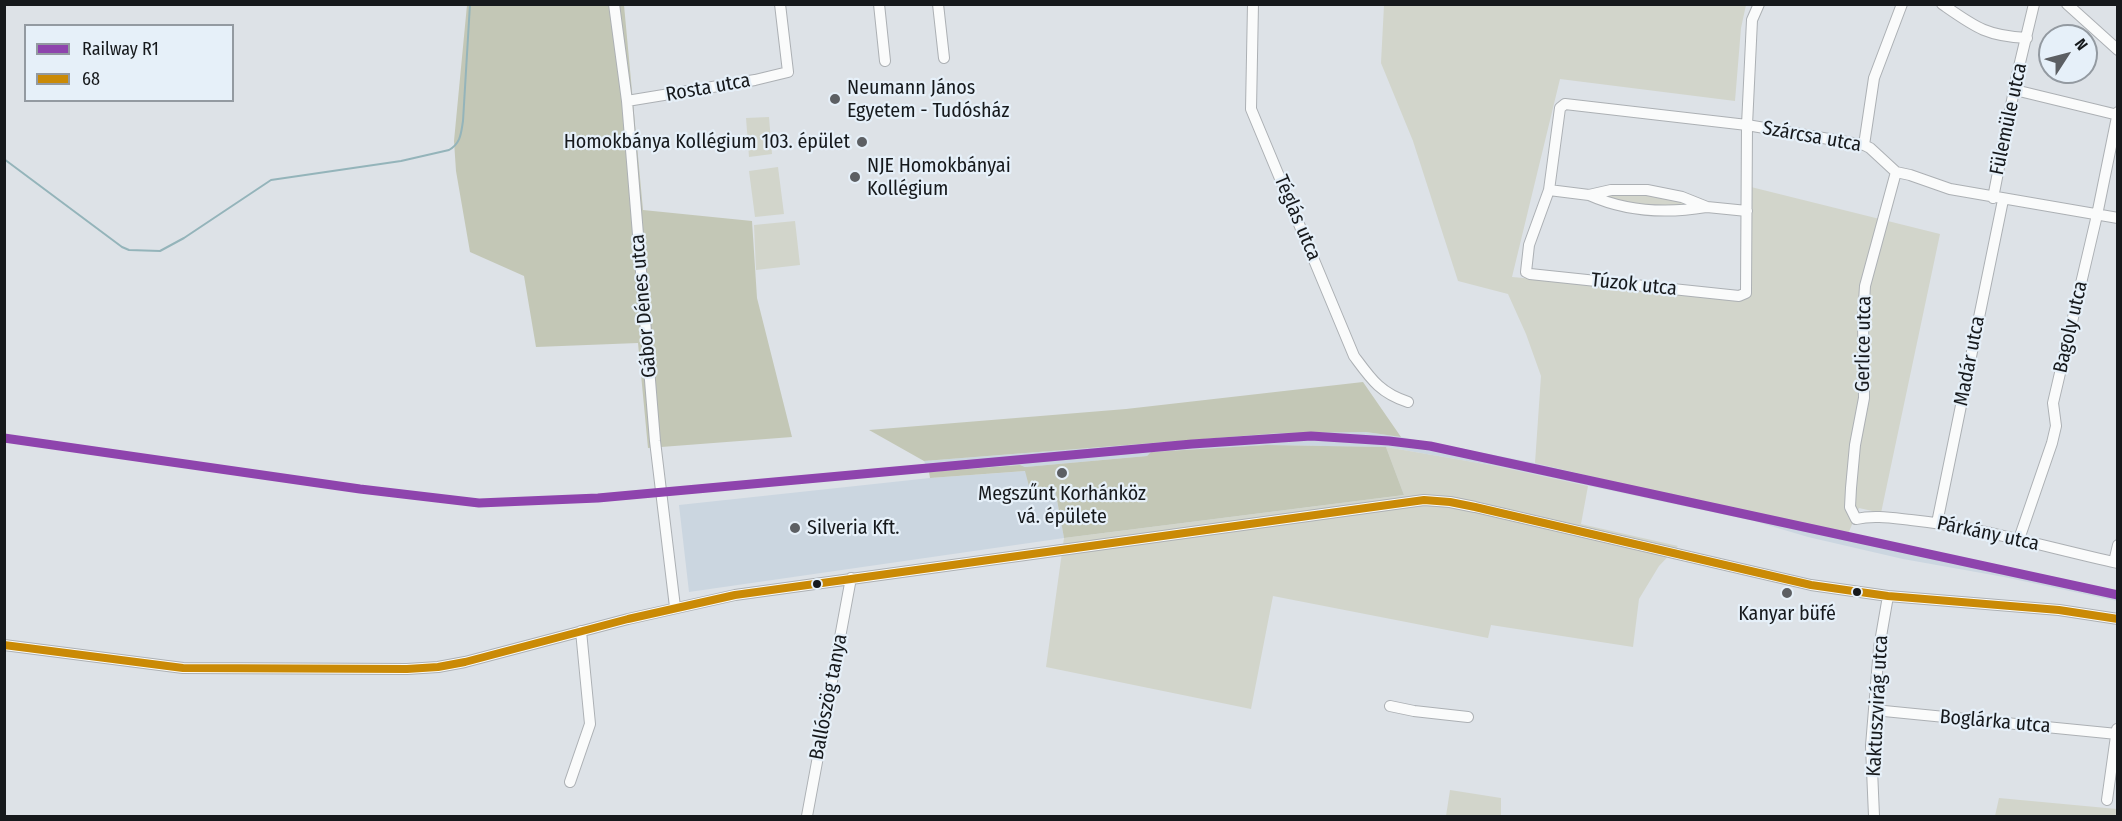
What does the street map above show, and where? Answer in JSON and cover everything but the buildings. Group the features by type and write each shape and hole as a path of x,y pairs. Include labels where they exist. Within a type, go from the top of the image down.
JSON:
{"street":[{"name":"Gábor Dénes utca","path":"614,4 627,101 655,441 675,608"},
{"name":"Rosta utca","path":"627,101 755,80 788,72 780,4"},
{"path":"879,4 885,61"},
{"path":"938,4 944,58"},
{"name":"Téglás utca","path":"1253,4 1251,109 1354,356 1375,384 1393,397 1408,402"},
{"name":"Túzok utca","path":"1565,104 1560,108 1549,190 1529,245 1526,272 1739,296 1746,293 1747,126 1752,20 1759,4"},
{"path":"1864,145 1874,78 1902,4"},
{"path":"1942,4 1977,28 2001,37 2027,38"},
{"name":"Fülemüle utca","path":"1998,199 2014,90 2034,4"},
{"path":"2067,4 2118,50"},
{"path":"2014,90 2117,114"},
{"name":"Szárcsa utca","path":"1565,104 1747,126 1864,145 1896,172 1910,174 1950,189 2118,218"},
{"name":"Bagoly utca","path":"2019,539 2056,426 2053,403 2097,215 2117,114"},
{"name":"Gerlice utca","path":"1856,519 1850,507 1855,445 1864,398 1865,286 1896,172"},
{"path":"1549,190 1589,195 1607,203 1643,211 1681,211 1707,207 1747,211"},
{"path":"1589,195 1611,190 1647,190 1682,197 1707,207"},
{"name":"Madár utca","path":"1937,522 1998,199"},
{"path":"4,645 183,668 407,669 465,663 581,631 735,595 1424,500 1475,507 1811,585 1888,596 2060,610 2118,619"},
{"name":"Párkány utca","path":"1856,519 1870,516 1937,522 2116,563"},
{"path":"2116,563 2118,545"},
{"name":"Ballószög tanya","path":"807,816 851,578"},
{"name":"Kaktuszvirág utca","path":"1874,816 1871,746 1879,648 1888,596"},
{"path":"570,782 590,724 581,631"},
{"path":"1390,706 1468,717"},
{"name":"Boglárka utca","path":"1874,710 2117,734"},
{"path":"2107,800 2118,728"}],"shaded area":[{"path":"1384,5 1746,5 1741,28 1735,101 1560,79 1512,277 1741,297 1747,186 1940,234 1881,513 1859,508 1848,534 1706,504 1535,463 1541,376 1508,294 1458,281 1413,141 1381,63"},
{"path":"769,117 772,154 749,157 746,118"},
{"path":"778,167 784,214 755,217 749,171"},
{"path":"1610,193 1655,195 1688,204 1686,207 1638,206 1605,197"},
{"path":"795,221 800,265 756,270 754,225"},
{"path":"1324,431 1366,432 1401,437 1535,463 1706,504 2117,591 2117,601 1903,559 1808,537 1754,521 1496,466 1386,447 1267,445 1152,452 1147,456 1025,467 1020,465 929,472 924,461"},
{"path":"1386,447 1496,466 1588,486 1581,524 1678,546 1659,566 1639,599 1633,647 1491,625 1488,638 1273,596 1251,709 1046,667 1064,538 1404,495"},
{"path":"1026,471 1055,489 1064,538 689,592 679,505 930,478"},
{"path":"1450,790 1501,798 1501,816 1446,816"},
{"path":"1999,798 2117,809 2117,816 1995,816"}],"green space":[{"path":"467,5 624,5 643,210 752,221 757,298 792,437 648,448 638,343 536,347 524,276 470,252 456,171 454,141"},
{"path":"1363,382 1401,437 1366,432 1280,433 924,461 869,430 1126,409"},
{"path":"1267,445 1386,447 1404,495 1064,538 1055,489 1030,490 1025,471 930,478 929,472 1020,465 1025,467 1147,456 1151,452"}],"waterway":[{"path":"4,159 122,247 129,250 160,251 184,238 271,180 401,161 449,150 453,147 460,137 463,121 470,4"}],"rail line":[{"name":"R1","path":"4,438 360,489 479,503 598,498 1192,444 1311,436 1389,441 1430,446 2118,595"}],"transit line":[{"name":"68","path":"4,645 183,668 407,669 438,667 628,619 735,595 1424,500 1475,507 1811,585 1888,596 2059,610 2118,619"}],"place":[{"name":"Neumann János Egyetem - Tudósház","path":"835,99"},
{"name":"Homokbánya Kollégium 103. épület","path":"862,142"},
{"name":"NJE Homokbányai Kollégium","path":"855,177"},
{"name":"Megszűnt Korhánköz vá. épülete","path":"1062,473"},
{"name":"Silveria Kft.","path":"795,528"},
{"name":"Kanyar büfé","path":"1787,593"}]}
